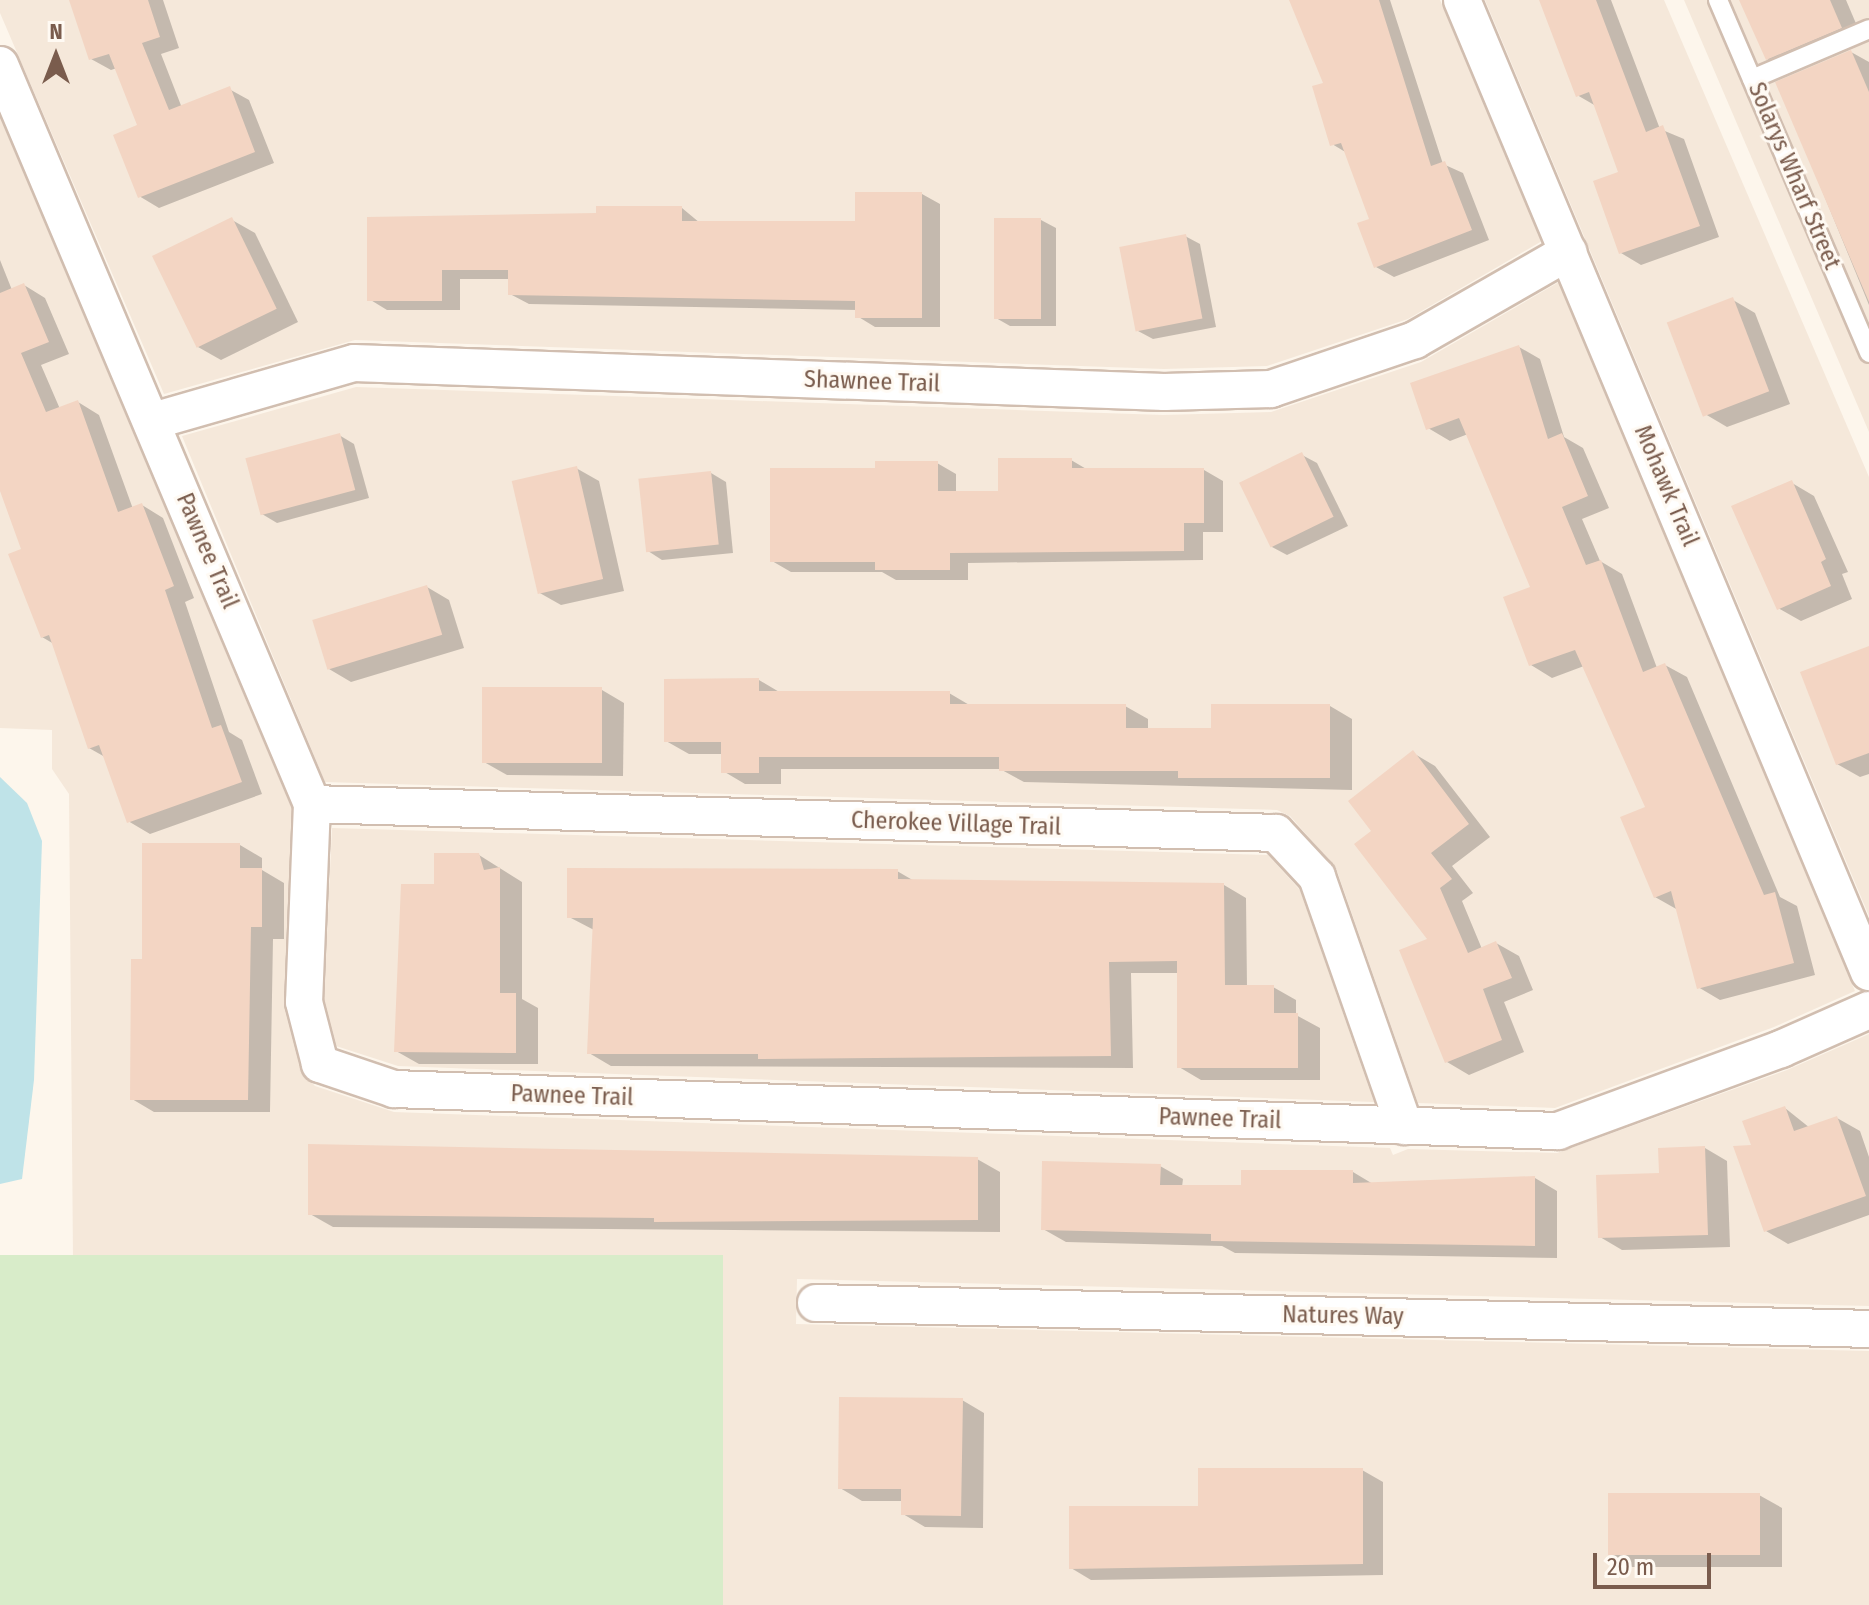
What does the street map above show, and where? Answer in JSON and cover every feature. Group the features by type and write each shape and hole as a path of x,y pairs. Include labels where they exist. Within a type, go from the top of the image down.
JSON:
{"street":[{"name":"Mohawk Trail","path":"1462,0 1869,972"},
{"name":"Pawnee Trail","path":"0,65 153,421 312,804 304,1002 320,1064 394,1089 1558,1131 1781,1049 1869,1010"},
{"name":"Shawnee Trail","path":"153,421 354,363 1164,392 1271,389 1415,340 1568,252"},
{"name":"Cherokee Village Trail","path":"312,804 1276,833 1317,877 1404,1126"},
{"name":"Natures Way","path":"816,1303 1869,1329"}],"lane":[{"name":"Solarys Wharf Street","path":"1718,0 1869,353"},
{"path":"1752,79 1869,29"}],"shaded area":[{"path":"0,0 1440,0 1542,241 1408,319 1267,366 1164,369 355,340 164,394 0,13"},
{"path":"1485,0 1664,0 1869,477 1869,916"},
{"path":"1684,0 1869,0 1869,432"},
{"path":"0,117 292,809 284,1000 301,1071 315,1086 394,1112 1390,1148 1393,1155 1408,1149 1557,1153 1787,1070 1869,1034 1869,1306 797,1279 796,1324 1869,1351 1869,1605 705,1605 723,1257 73,1258 69,794 52,769 52,730 0,728"},
{"path":"1559,282 1855,991 1774,1027 1555,1108 1418,1103 1336,868 1290,816 1277,810 325,782 182,436 356,387 1163,415 1271,412 1421,362"},
{"path":"332,828 1268,855 1300,890 1374,1102 398,1066 336,1046 324,999"}],"green space":[{"path":"0,1255 723,1255 723,1605 0,1605"}],"water":[{"path":"0,777 27,803 42,841 34,1080 22,1179 0,1184"}],"building":[{"path":"69,0 148,0 160,37 142,43 169,110 230,86 255,152 138,198 113,135 137,125 109,54 89,60"},
{"path":"1289,0 1379,0 1431,166 1445,161 1472,230 1374,268 1357,223 1369,219 1341,143 1330,146 1312,86 1323,83"},
{"path":"1539,0 1596,0 1646,132 1663,125 1700,226 1619,254 1593,181 1618,172 1589,92 1576,97"},
{"path":"1739,0 1830,0 1842,28 1766,60"},
{"path":"1851,50 1869,92 1869,302 1775,82"},
{"path":"855,192 922,192 922,318 855,318 855,301 508,295 508,270 442,270 442,301 367,301 367,217 596,213 596,206 682,206 682,221 855,221"},
{"path":"232,217 277,309 197,348 152,256"},
{"path":"994,218 1041,218 1041,319 994,319"},
{"path":"1186,234 1202,318 1136,331 1119,247"},
{"path":"24,283 49,342 21,353 46,412 78,400 118,512 142,503 174,586 165,590 212,728 221,725 242,782 127,823 99,745 88,749 49,635 41,638 8,554 21,549 0,491 0,293"},
{"path":"1733,297 1769,391 1703,417 1667,322"},
{"path":"1519,345 1548,439 1562,433 1588,496 1562,507 1586,565 1601,560 1643,672 1665,663 1764,895 1775,892 1794,963 1697,989 1671,891 1654,898 1620,817 1645,807 1575,650 1529,666 1503,597 1530,587 1459,418 1426,430 1410,383"},
{"path":"340,433 355,490 261,515 245,458"},
{"path":"1302,452 1334,517 1271,547 1239,483"},
{"path":"998,458 1072,458 1072,468 1204,468 1204,523 1184,523 1184,551 950,553 950,570 875,570 875,562 770,562 770,468 875,468 875,461 938,461 938,491 998,491"},
{"path":"577,466 603,579 538,594 512,481"},
{"path":"711,471 719,545 646,552 638,479"},
{"path":"1792,480 1826,559 1821,562 1831,586 1777,610 1731,506"},
{"path":"427,585 442,635 327,670 312,620"},
{"path":"1869,646 1869,753 1836,765 1800,672"},
{"path":"759,678 759,691 950,691 950,704 1126,704 1126,728 1211,728 1211,704 1330,704 1330,778 1178,778 1178,771 999,771 999,757 759,757 759,773 721,773 721,742 664,742 664,679"},
{"path":"482,687 602,687 602,763 482,763"},
{"path":"1413,750 1469,824 1431,853 1452,879 1440,888 1468,953 1496,941 1512,978 1483,989 1502,1040 1445,1063 1399,950 1427,939 1354,844 1371,831 1348,801"},
{"path":"142,843 240,843 240,868 262,868 262,927 251,927 248,1100 130,1100 131,959 142,959"},
{"path":"434,853 479,853 484,870 500,867 500,993 516,993 516,1053 394,1052 401,884 434,884"},
{"path":"567,868 898,869 898,879 1224,883 1225,985 1274,985 1274,1013 1298,1013 1298,1068 1177,1068 1177,961 1109,962 1111,1056 758,1059 758,1054 587,1054 593,918 567,918"},
{"path":"1785,1106 1794,1131 1837,1116 1866,1196 1764,1232 1733,1146 1751,1145 1742,1121"},
{"path":"308,1144 978,1157 978,1220 654,1222 654,1218 308,1215"},
{"path":"1705,1146 1708,1235 1598,1238 1596,1175 1659,1173 1658,1148"},
{"path":"1042,1161 1161,1164 1160,1185 1241,1185 1241,1170 1353,1170 1353,1183 1535,1176 1535,1246 1211,1241 1211,1234 1041,1230"},
{"path":"839,1397 963,1398 961,1516 901,1515 901,1489 838,1489"},
{"path":"1198,1468 1363,1468 1363,1564 1069,1569 1069,1506 1198,1506"},
{"path":"1608,1493 1760,1493 1760,1555 1608,1555"}]}
